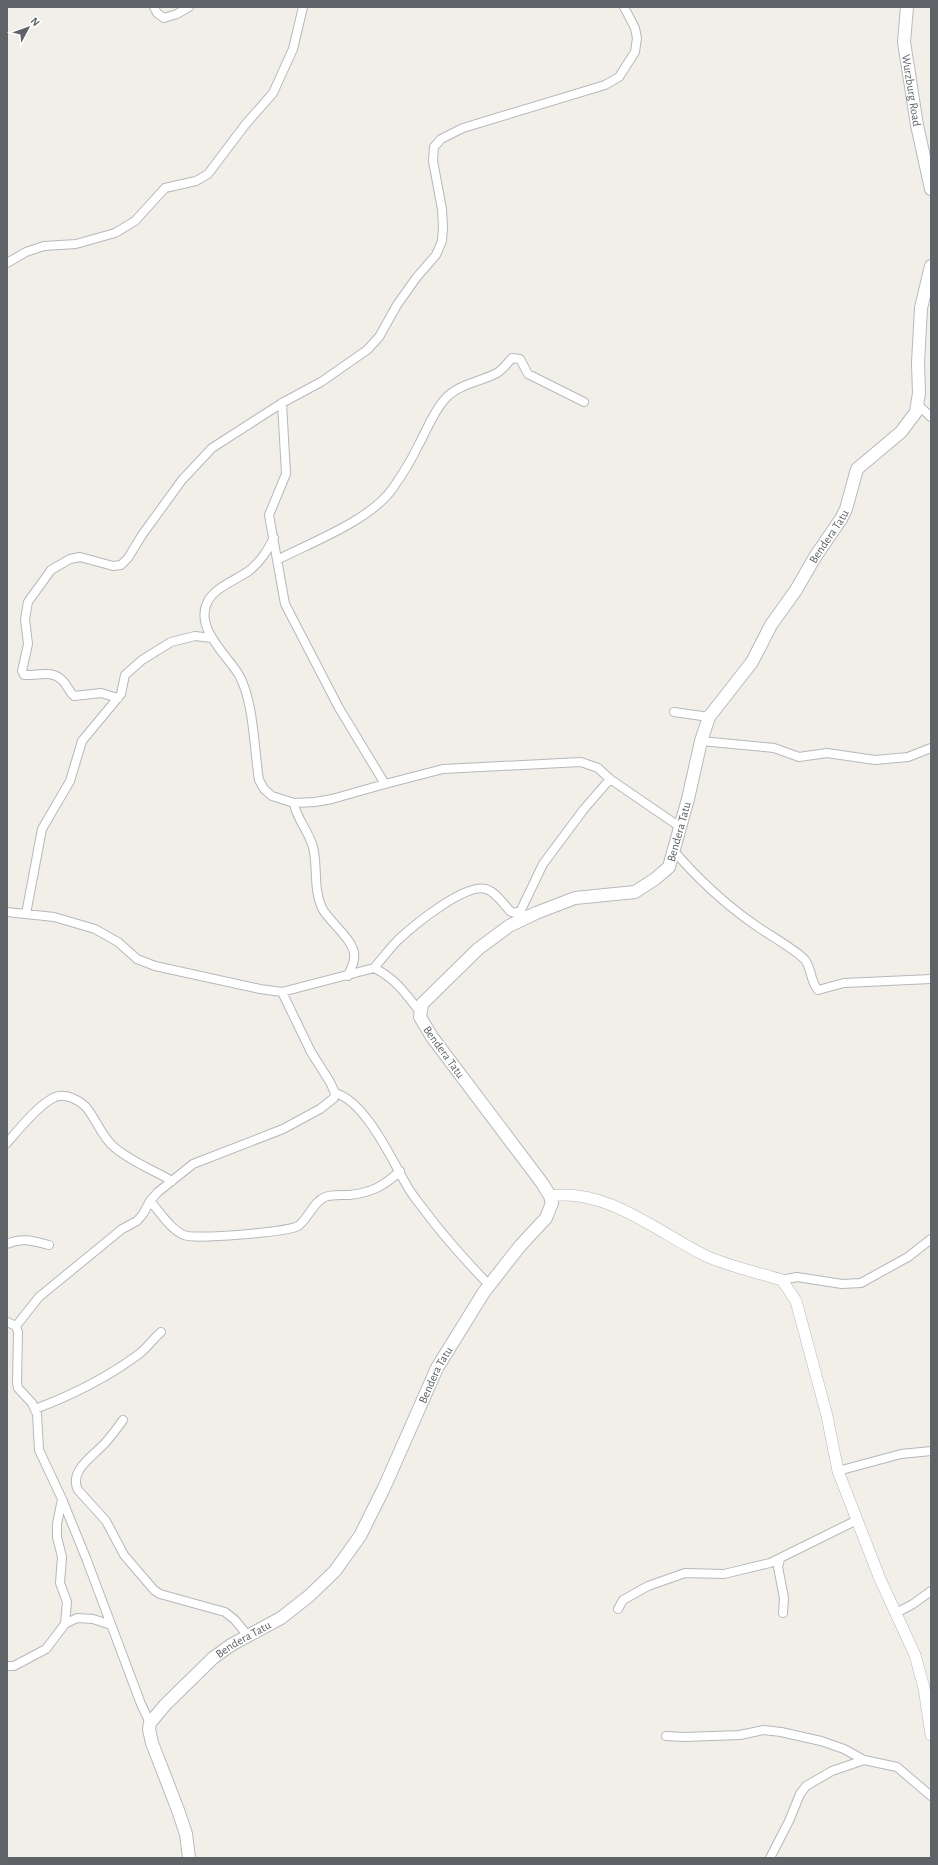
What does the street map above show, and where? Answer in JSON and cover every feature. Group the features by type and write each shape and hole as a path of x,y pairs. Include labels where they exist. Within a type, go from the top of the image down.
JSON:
{"main road":[{"name":"Wurzburg Road","path":"907,7 904,42 929,173"},
{"path":"929,173 931,189"},
{"name":"Bendera Tatu","path":"150,1723 165,1705 213,1658 248,1636 281,1618 309,1596 335,1571 360,1536 392,1471 437,1368 488,1286 520,1246 546,1218 552,1203 550,1196 422,1022 420,1012 422,1004 478,948 509,926 522,914 575,898 635,892 655,879 669,867 701,741 709,716 752,662 771,625 796,590 815,557 841,519 846,509 857,469 901,432 913,417 918,405 921,308 931,266"},
{"path":"150,1723 149,1729 152,1743 186,1834 190,1858"}],"street":[{"path":"154,7 156,13 164,18 177,14 189,7"},
{"path":"7,263 26,252 44,246 76,244 115,233 135,221 165,188 196,182 208,174 245,125 273,93 293,49 303,7"},
{"path":"118,698 101,693 81,697 74,696 63,680 57,676 48,673 24,675 22,671 28,644 24,619 28,602 51,570 70,559 80,557 113,566 121,565 128,558 142,535 182,480 212,448 282,403 321,382 368,350 379,337 397,305 416,278 436,255 442,241 443,227 438,180 433,161 434,147 441,139 463,128 605,86 619,77 635,52 637,38 635,28 624,7"},
{"path":"277,560 362,515 379,503 392,490 418,447 437,410 446,398 457,390 496,373 512,358 520,359 528,374 584,402"},
{"path":"282,403 286,474 269,515 285,604 339,708 385,784"},
{"path":"918,405 931,417"},
{"path":"274,538 259,562 215,594 207,603 206,620 212,638 236,670 244,687 259,780 264,789 272,796 294,803 332,799 443,769 571,761 587,763 598,768 610,779 680,827"},
{"path":"26,914 42,829 70,781 82,741 118,698 124,688 125,675 128,671 157,650 183,637 195,636 212,638"},
{"path":"674,712 709,716"},
{"path":"701,741 774,748 799,757 827,753 875,760 908,757 931,748"},
{"path":"7,912 54,917 95,928 118,942 137,958 155,966 260,989 282,992 374,968 398,940 437,908 466,893 480,888 489,890 511,912 522,914 543,864 584,809 610,779"},
{"path":"294,803 294,809 314,848 315,876 322,908 352,946 355,957 348,976"},
{"path":"674,851 697,878 723,900 752,923 805,960 813,984 818,990 844,983 931,979"},
{"path":"374,968 387,974 401,987 420,1012"},
{"path":"150,1723 140,1704 62,1499 39,1450 37,1414 35,1409 18,1388 16,1362 18,1341 16,1326 39,1297 122,1229 137,1221 143,1214 150,1201 193,1164 283,1129 308,1116 334,1098 335,1093 330,1082 311,1052 282,992"},
{"path":"335,1093 343,1095 358,1107 385,1146 406,1184 426,1212 488,1286"},
{"path":"7,1143 47,1102 56,1097 64,1096 73,1098 85,1106 113,1146 172,1181"},
{"path":"150,1201 172,1227 188,1237 257,1234 297,1226 314,1209 319,1201 326,1197 363,1193 375,1190 387,1184 400,1171"},
{"path":"550,1196 574,1194 611,1205 641,1219 664,1234 706,1256 730,1266 782,1280 798,1277 842,1284 861,1283 908,1257 931,1239"},
{"path":"7,1244 16,1240 29,1239 49,1245"},
{"path":"782,1280 796,1301 827,1416 838,1471 880,1579 915,1655 924,1688 931,1735"},
{"path":"7,1318 7,1322 16,1326"},
{"path":"35,1409 52,1402 117,1368 139,1354 161,1332"},
{"path":"123,1420 106,1443 82,1466 76,1478 78,1490 106,1522 124,1555 154,1590 160,1594 225,1612 235,1620 248,1636"},
{"path":"838,1471 901,1454 931,1451"},
{"path":"62,1499 57,1524 57,1537 62,1557 60,1583 67,1602 65,1624"},
{"path":"618,1609 623,1600 636,1592 685,1573 724,1574 749,1570 780,1559 803,1546 857,1520"},
{"path":"780,1559 778,1567 783,1592 782,1613"},
{"path":"896,1613 913,1604 931,1591"},
{"path":"7,1666 14,1666 46,1649 65,1624 77,1618 84,1617 110,1625"},
{"path":"666,1736 684,1737 740,1735 764,1730 781,1732 821,1741 844,1749 864,1760 897,1767 931,1796"},
{"path":"770,1858 781,1838 800,1794 806,1786 832,1771 864,1760"}]}
